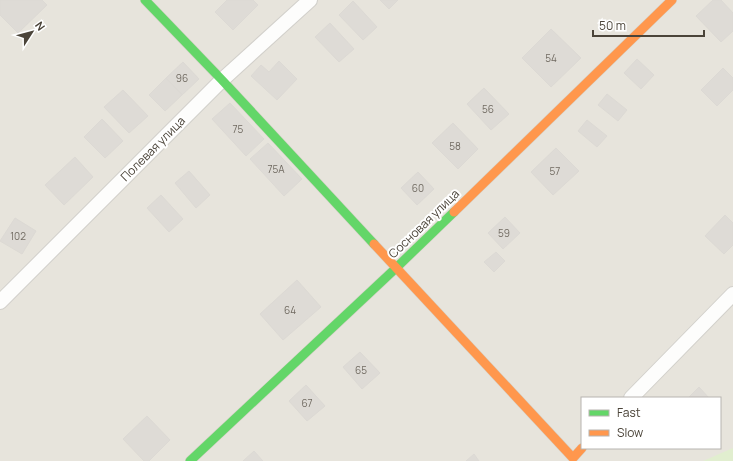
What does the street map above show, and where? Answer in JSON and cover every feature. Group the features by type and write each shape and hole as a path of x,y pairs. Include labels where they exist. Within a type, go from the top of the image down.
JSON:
{"street":[{"path":"145,0 222,80 572,458 581,449"},
{"name":"Полевая улица","path":"0,302 222,80 310,0"},
{"name":"Сосновая улица","path":"190,461 396,268 672,0"},
{"path":"632,397 733,294"}],"shaded area":[{"path":"0,0 733,0 733,461 0,461"}],"green space":[{"path":"733,448 733,461 703,461"}],"building":[{"path":"0,0 42,0 47,5 18,33 0,15"},
{"path":"227,0 253,0 258,5 233,30 215,12"},
{"path":"380,0 398,0 389,9"},
{"path":"713,0 721,0 733,13 733,31 721,42 696,16"},
{"path":"353,1 377,27 363,40 339,15"},
{"path":"330,23 354,49 339,62 315,37"},
{"path":"551,29 581,58 551,87 522,58"},
{"path":"637,59 654,75 641,89 624,73"},
{"path":"279,61 297,79 277,100 251,76 261,65 269,72"},
{"path":"183,62 199,79 182,95 166,78"},
{"path":"723,68 733,78 733,90 717,106 701,90"},
{"path":"166,78 182,95 165,111 149,95"},
{"path":"484,88 509,114 491,130 467,104"},
{"path":"123,90 148,116 129,133 104,107"},
{"path":"607,94 627,110 618,121 598,105"},
{"path":"230,103 264,139 246,156 212,119"},
{"path":"102,119 123,141 105,158 84,137"},
{"path":"587,120 607,136 597,147 578,131"},
{"path":"453,123 478,149 458,169 432,143"},
{"path":"268,143 302,179 284,196 250,159"},
{"path":"556,148 579,171 553,195 531,172"},
{"path":"75,157 93,177 64,205 45,185"},
{"path":"189,171 210,195 196,208 175,183"},
{"path":"418,172 434,189 417,205 401,188"},
{"path":"161,195 183,219 169,232 147,208"},
{"path":"725,215 733,223 733,245 724,254 705,236"},
{"path":"505,217 520,233 503,249 488,233"},
{"path":"15,218 36,231 22,254 0,241"},
{"path":"496,252 505,261 494,272 484,262"},
{"path":"297,280 321,307 283,340 260,314"},
{"path":"360,352 380,373 362,389 343,367"},
{"path":"306,385 325,406 307,421 289,401"},
{"path":"699,387 708,397 689,397"},
{"path":"147,416 170,440 149,461 144,461 123,439"},
{"path":"254,451 263,461 243,461"},
{"path":"474,454 479,461 466,461"}],"traffic: fast":[{"path":"145,0 222,80 374,244"},
{"path":"190,461 454,212"}],"traffic: slow":[{"path":"454,212 672,0"},
{"path":"374,244 573,458 581,449"}]}
